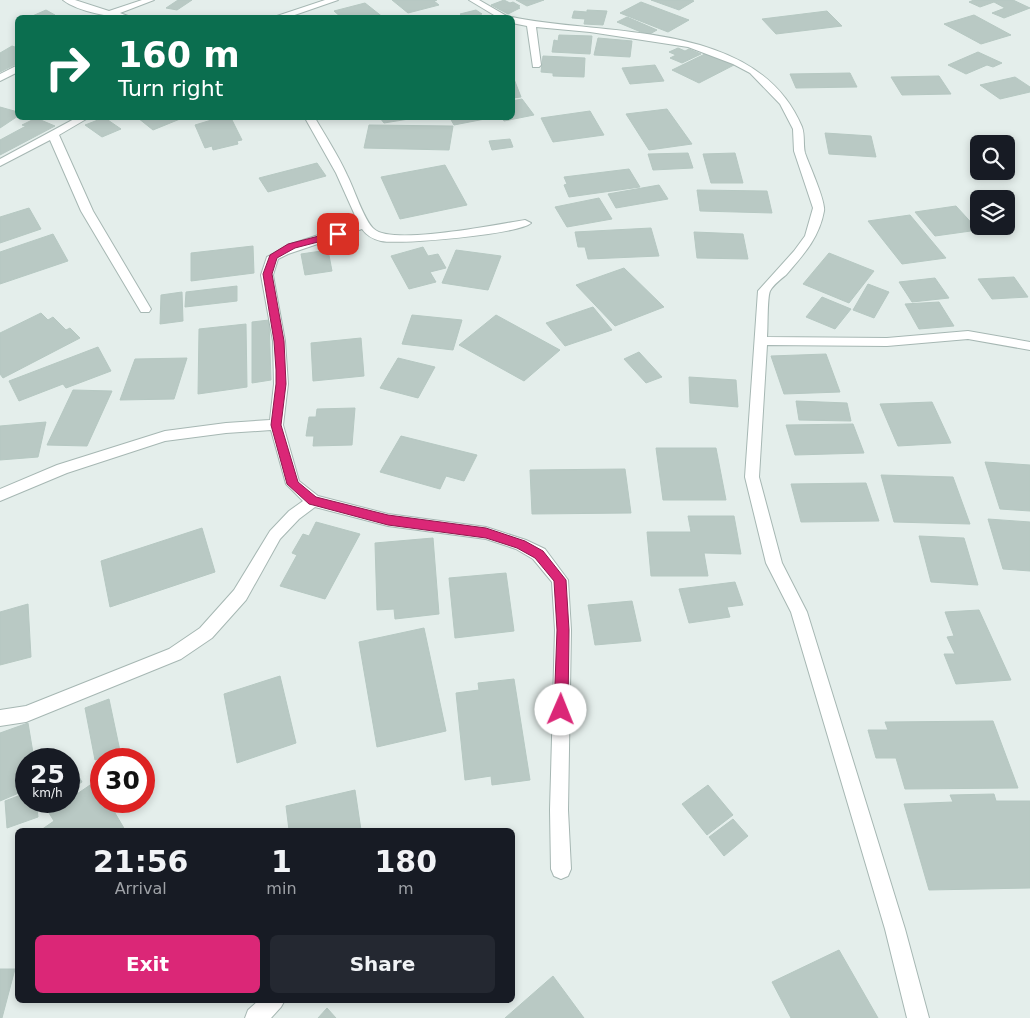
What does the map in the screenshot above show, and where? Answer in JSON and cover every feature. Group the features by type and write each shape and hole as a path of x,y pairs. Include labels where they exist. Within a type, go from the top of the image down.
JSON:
{"street":[{"path":"67,0 116,15"},
{"path":"111,14 150,0"},
{"path":"308,0 317,6"},
{"path":"286,15 334,0"},
{"path":"473,0 500,15"},
{"path":"97,15 101,12"},
{"path":"515,21 531,24 590,29 690,45 736,62 753,71 784,102 798,129 799,151 819,208 811,236 798,254 764,292 752,477 774,563 799,612 895,929 918,1018"},
{"path":"531,24 536,65"},
{"path":"0,78 15,70"},
{"path":"0,163 79,120"},
{"path":"311,120 341,173 364,224 372,234 394,240 525,223"},
{"path":"53,134 87,211 145,309"},
{"path":"364,224 338,234 292,246 273,256 267,274 279,341 281,384 276,425 293,484 313,500 388,520 486,533 521,544 539,554 560,580 563,630 559,810 562,869"},
{"path":"761,341 887,342 968,335 1030,346"},
{"path":"0,495 62,469 165,436 226,428 276,425"},
{"path":"0,718 26,714 175,654 206,632 240,595 275,535 294,515 313,500"},
{"path":"256,1018 271,1003"}],"building":[{"path":"178,0 192,0 177,10 166,8"},
{"path":"392,0 437,0 434,1 439,5 408,13"},
{"path":"504,0 510,3 513,2 520,6 517,7 520,8 508,14 491,5"},
{"path":"516,0 544,0 527,6"},
{"path":"651,0 691,0 694,1 679,10"},
{"path":"974,0 1013,0 1030,8 1004,18 992,13 1005,8 994,2 980,7 969,2"},
{"path":"641,2 689,20 668,32 620,13"},
{"path":"365,3 380,15 339,15 334,11"},
{"path":"46,10 55,15 35,15"},
{"path":"476,10 482,14 461,15 460,14"},
{"path":"587,10 607,11 603,25 584,24 585,19 572,18 574,11 587,12"},
{"path":"827,11 842,26 776,34 762,19"},
{"path":"974,15 1011,35 981,44 944,24"},
{"path":"627,17 657,30 648,35 617,22"},
{"path":"559,35 592,36 590,54 552,52 554,40 558,41"},
{"path":"598,38 632,41 630,57 594,55"},
{"path":"12,46 15,47 15,64 0,72 0,53"},
{"path":"678,48 685,51 689,49 701,54 682,63 670,58 676,55 669,52"},
{"path":"978,52 1002,63 993,67 987,65 966,74 948,65"},
{"path":"707,53 734,65 699,83 672,70"},
{"path":"543,56 585,58 584,77 553,76 553,73 541,72"},
{"path":"655,65 664,81 630,84 622,68"},
{"path":"850,73 857,87 796,88 790,74"},
{"path":"939,76 951,94 902,95 891,77"},
{"path":"1015,77 1030,87 1030,92 1000,99 980,85"},
{"path":"515,82 521,97 515,98"},
{"path":"522,99 534,115 515,119 515,100"},
{"path":"0,107 15,111 15,118 0,128"},
{"path":"667,109 692,144 649,150 626,114"},
{"path":"590,111 604,135 553,142 541,118"},
{"path":"32,120 41,120 55,126 0,155 0,140 26,126 22,125"},
{"path":"98,120 108,120 121,129 102,137 85,125"},
{"path":"140,120 178,120 153,130"},
{"path":"211,120 232,120 242,140 237,141 238,144 213,150 212,146 205,148 195,125"},
{"path":"382,120 403,120 384,123"},
{"path":"451,120 480,120 454,125"},
{"path":"369,125 453,126 449,150 364,148"},
{"path":"825,133 871,136 876,157 829,154"},
{"path":"510,139 513,147 492,150 489,141"},
{"path":"688,153 693,168 653,170 648,154"},
{"path":"735,153 743,183 711,183 703,154"},
{"path":"317,163 326,176 268,192 259,178"},
{"path":"445,165 467,205 400,219 381,177"},
{"path":"629,169 640,187 569,197 564,185 567,184 564,177"},
{"path":"659,185 668,199 616,208 608,194"},
{"path":"697,190 767,191 772,213 700,211"},
{"path":"599,198 612,219 567,227 555,207"},
{"path":"956,206 970,221 970,231 935,236 915,212"},
{"path":"29,208 41,229 0,243 0,217"},
{"path":"910,215 946,258 902,264 868,221"},
{"path":"651,228 659,256 588,259 585,247 578,247 575,232"},
{"path":"694,232 743,234 748,259 697,258"},
{"path":"53,234 68,261 0,284 0,252"},
{"path":"253,246 254,273 191,281 191,253"},
{"path":"423,247 428,256 438,254 446,268 430,272 436,282 409,289 391,256"},
{"path":"328,250 332,271 305,275 301,254"},
{"path":"456,250 501,256 488,290 442,283"},
{"path":"829,253 874,271 849,303 803,284"},
{"path":"624,268 664,307 615,326 576,285"},
{"path":"1014,277 1028,297 992,299 978,279"},
{"path":"935,278 949,298 912,302 899,282"},
{"path":"868,284 889,292 874,318 853,310"},
{"path":"237,286 237,301 185,307 186,292"},
{"path":"182,292 183,321 160,324 161,295"},
{"path":"822,297 851,309 835,329 806,317"},
{"path":"939,302 954,326 919,329 905,304"},
{"path":"593,307 612,330 565,346 546,323"},
{"path":"41,313 48,320 53,317 66,330 70,328 80,338 3,378 0,374 0,333"},
{"path":"412,315 462,320 453,350 402,344"},
{"path":"496,315 560,350 524,381 459,345"},
{"path":"269,320 271,380 252,383 252,322"},
{"path":"246,324 247,387 198,394 199,329"},
{"path":"361,338 364,376 313,381 311,343"},
{"path":"98,347 111,371 66,388 63,384 19,401 9,381"},
{"path":"639,352 662,377 646,383 624,359"},
{"path":"826,354 840,392 784,394 771,356"},
{"path":"187,358 174,399 120,400 135,359"},
{"path":"398,358 435,367 418,398 380,388"},
{"path":"689,377 736,380 738,407 690,403"},
{"path":"73,390 112,391 87,446 47,445"},
{"path":"796,401 847,403 851,421 799,420"},
{"path":"932,402 951,443 898,446 880,404"},
{"path":"355,408 352,445 313,446 314,436 306,436 309,417 316,417 317,409"},
{"path":"46,422 38,457 0,460 0,426"},
{"path":"853,424 864,453 795,455 786,425"},
{"path":"401,436 477,455 464,481 446,476 440,489 380,472"},
{"path":"656,448 716,448 726,500 663,500"},
{"path":"985,462 1030,465 1030,511 1000,509"},
{"path":"625,469 631,513 532,514 530,470"},
{"path":"881,475 953,477 970,524 894,522"},
{"path":"866,483 879,521 801,522 791,484"},
{"path":"688,516 734,516 741,554 704,553 708,576 651,576 647,532 691,532"},
{"path":"988,519 1030,522 1030,571 1003,569"},
{"path":"316,522 360,534 325,599 280,586 297,555 292,553 303,534 309,536"},
{"path":"202,528 215,572 110,607 101,561"},
{"path":"919,536 964,538 978,585 931,582"},
{"path":"433,538 439,614 395,619 394,609 377,610 375,543"},
{"path":"506,573 514,631 455,638 449,578"},
{"path":"735,582 743,605 727,607 730,617 689,623 679,589"},
{"path":"632,601 641,641 595,645 588,605"},
{"path":"28,604 31,657 0,665 0,612"},
{"path":"979,610 1011,680 956,684 944,654 955,654 947,637 954,636 945,612"},
{"path":"424,628 446,731 377,747 359,642"},
{"path":"280,676 296,743 237,763 224,694"},
{"path":"514,679 530,780 492,785 491,776 465,780 456,693 479,690 478,683"},
{"path":"109,699 119,748 93,748 85,708"},
{"path":"993,721 1018,788 905,789 896,758 876,758 868,730 888,730 885,722"},
{"path":"28,723 32,748 15,748 15,795 0,801 0,733"},
{"path":"90,785 90,813 115,813 124,828 44,828 54,821 49,813 80,813 80,792"},
{"path":"708,785 733,815 707,835 682,804"},
{"path":"355,790 361,828 289,828 286,806"},
{"path":"994,794 996,801 1030,801 1030,888 929,890 904,804 953,802 950,795"},
{"path":"15,797 15,813 38,813 38,817 7,828 5,801"},
{"path":"733,819 748,836 724,856 709,837"},
{"path":"839,950 878,1018 791,1018 772,982"},
{"path":"0,969 15,969 2,1018 0,1018"},
{"path":"553,976 584,1018 505,1018"},
{"path":"327,1008 336,1018 318,1018"}],"route":[{"path":"338,234 292,246 273,256 267,274 279,341 281,370 276,425 293,484 313,500 388,520 486,533 521,544 539,554 560,580 563,630 561,710"}]}
